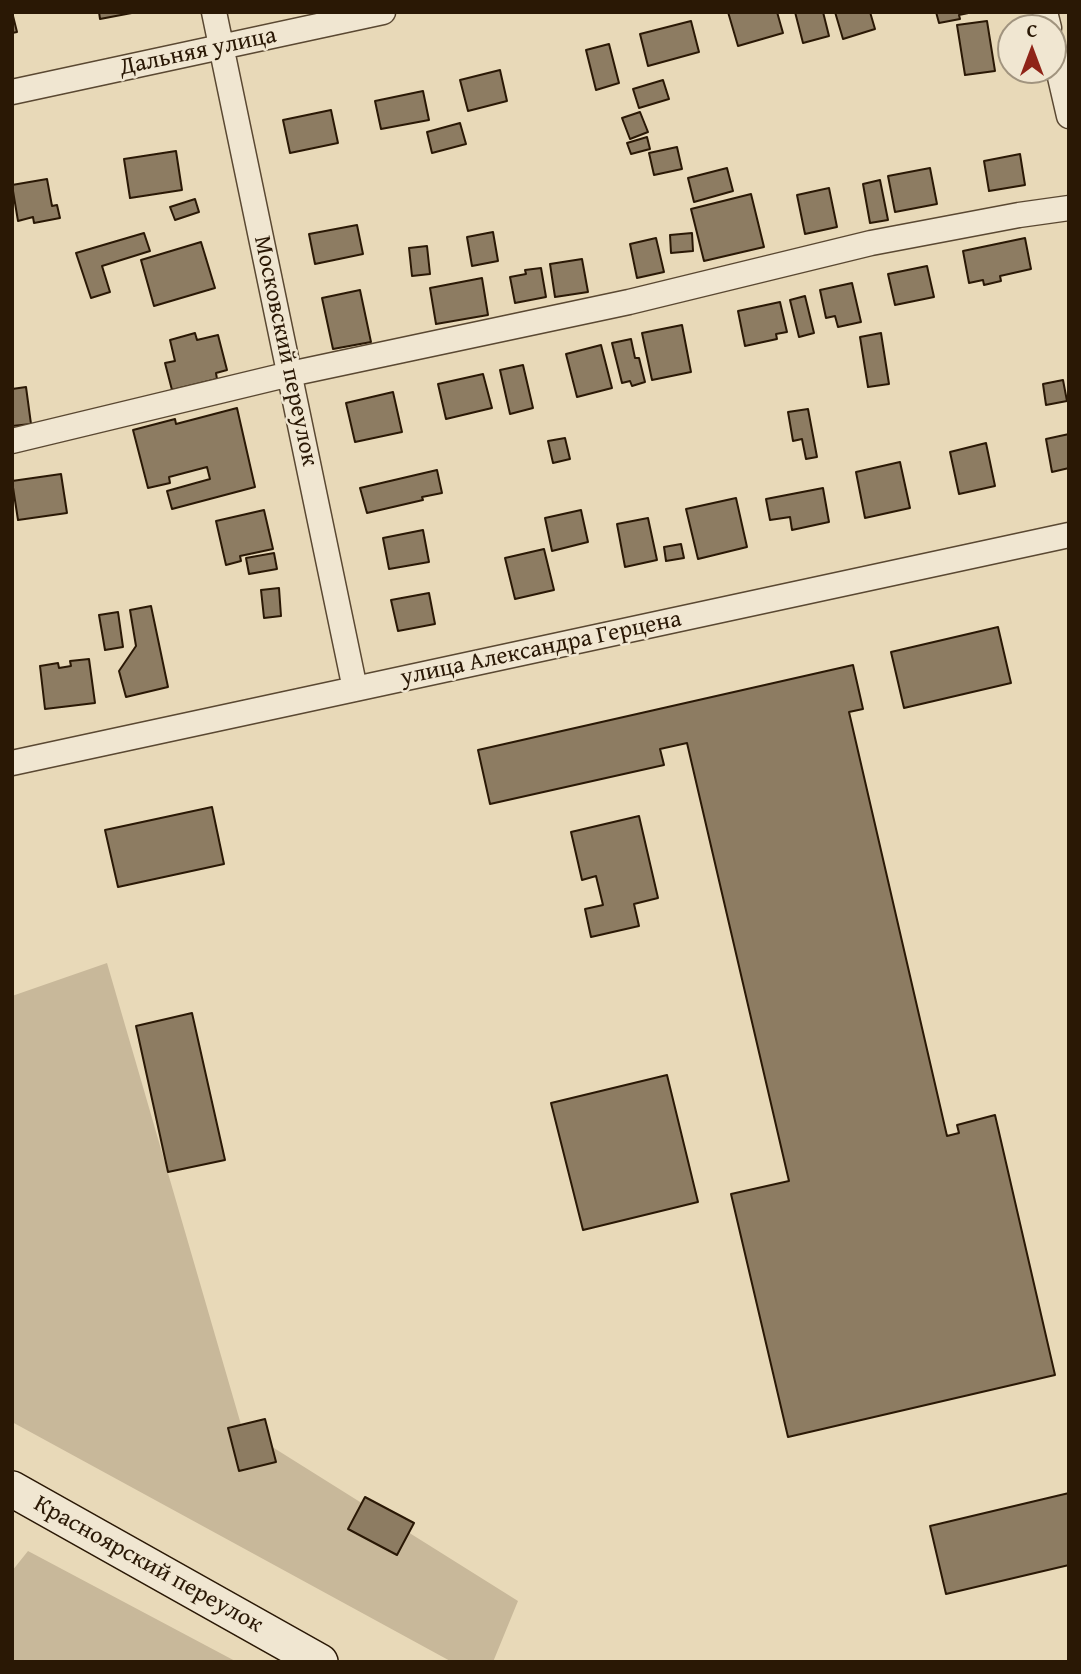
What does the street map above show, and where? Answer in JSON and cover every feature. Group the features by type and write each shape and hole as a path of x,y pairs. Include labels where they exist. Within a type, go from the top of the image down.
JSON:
{"main road":[{"name":"Красноярский переулок","path":"12,1489 320,1662"}],"street":[{"name":"Московский переулок","path":"214,12 355,689"},
{"name":"Дальняя улица","path":"12,92 383,12"},
{"path":"1062,84 1069,116"},
{"path":"12,441 290,373 629,302 872,243 1069,208"},
{"name":"улица Александра Герцена","path":"12,763 1069,536"}],"shaded area":[{"path":"107,963 242,1428 518,1601 493,1662 452,1662 12,1422 12,996"},
{"path":"28,1551 237,1662 12,1662 12,1571"}],"building":[{"path":"12,12 17,32 12,33"},
{"path":"99,12 137,12 100,19"},
{"path":"728,12 777,12 783,33 738,46"},
{"path":"795,12 823,12 829,36 803,43"},
{"path":"835,12 870,12 875,29 843,39"},
{"path":"936,12 973,12 959,15 960,19 939,23"},
{"path":"691,21 699,52 648,66 640,34"},
{"path":"987,21 995,71 965,75 957,25"},
{"path":"609,44 619,83 596,90 586,50"},
{"path":"500,70 507,101 468,111 460,80"},
{"path":"663,80 669,99 639,108 633,89"},
{"path":"423,91 429,120 381,129 375,101"},
{"path":"331,110 338,143 290,153 283,120"},
{"path":"640,112 648,132 630,139 622,118"},
{"path":"460,123 466,144 432,153 427,132"},
{"path":"647,137 650,149 631,154 627,143"},
{"path":"677,147 682,169 654,175 649,153"},
{"path":"176,151 182,190 130,198 124,159"},
{"path":"1020,154 1025,185 989,191 984,161"},
{"path":"727,168 733,191 694,202 688,178"},
{"path":"930,168 937,204 895,212 888,176"},
{"path":"47,179 52,206 57,205 60,218 34,223 33,217 18,221 12,185"},
{"path":"880,180 888,220 870,223 863,184"},
{"path":"829,188 837,227 805,234 797,195"},
{"path":"751,194 764,247 704,261 691,209"},
{"path":"195,199 199,212 175,220 170,207"},
{"path":"357,225 363,254 315,264 309,234"},
{"path":"493,232 498,261 472,266 467,237"},
{"path":"144,233 150,251 102,266 110,292 91,298 76,253"},
{"path":"692,233 693,251 671,253 670,235"},
{"path":"656,238 664,272 637,278 630,244"},
{"path":"1025,238 1031,269 1000,276 1001,281 984,285 983,280 969,283 963,251"},
{"path":"201,242 215,288 154,306 141,260"},
{"path":"427,246 430,274 412,276 409,248"},
{"path":"582,259 588,292 555,297 550,264"},
{"path":"927,266 934,297 895,305 888,274"},
{"path":"541,268 546,297 515,303 510,277 526,274 525,270"},
{"path":"482,278 488,315 436,324 430,288"},
{"path":"852,283 861,322 838,327 835,316 826,318 820,290"},
{"path":"360,290 371,342 333,349 322,298"},
{"path":"805,296 814,333 799,337 790,300"},
{"path":"780,302 787,332 776,334 777,339 745,346 738,311"},
{"path":"682,325 691,372 652,380 642,333"},
{"path":"195,333 197,340 218,335 227,370 216,373 217,379 172,390 165,363 175,361 170,340"},
{"path":"881,333 889,384 868,387 860,337"},
{"path":"631,339 645,382 632,386 630,381 622,383 612,343"},
{"path":"601,345 612,388 577,397 566,354"},
{"path":"523,365 533,408 510,414 500,370"},
{"path":"483,374 492,408 446,419 438,384"},
{"path":"1063,380 1067,401 1046,405 1043,384"},
{"path":"26,387 31,424 12,426 12,389"},
{"path":"393,392 402,432 355,442 346,403"},
{"path":"237,408 255,487 172,509 167,491 210,479 207,467 169,477 170,483 148,488 133,430 175,419 176,424"},
{"path":"808,409 817,457 806,459 802,439 793,441 788,412"},
{"path":"1069,434 1069,468 1052,472 1046,439"},
{"path":"565,438 570,459 553,463 548,441"},
{"path":"986,443 995,486 959,494 950,452"},
{"path":"900,462 910,508 865,518 856,472"},
{"path":"437,470 442,493 367,513 360,488"},
{"path":"61,474 67,513 18,520 12,481"},
{"path":"823,488 829,522 792,530 790,517 770,520 766,499"},
{"path":"736,498 747,547 698,559 686,509"},
{"path":"264,510 273,549 240,556 241,561 226,565 216,521"},
{"path":"581,510 588,542 552,551 545,518"},
{"path":"648,518 657,560 625,567 617,524"},
{"path":"423,530 429,562 389,569 383,538"},
{"path":"681,544 684,558 666,561 664,547"},
{"path":"544,549 554,590 515,599 505,558"},
{"path":"274,553 277,569 249,574 246,558"},
{"path":"279,588 281,616 264,618 261,590"},
{"path":"429,593 435,624 398,631 391,600"},
{"path":"151,606 168,687 126,697 119,671 136,646 130,610"},
{"path":"118,612 123,647 105,650 99,615"},
{"path":"998,627 1011,683 904,708 891,652"},
{"path":"89,659 95,703 45,709 40,666 58,663 59,668 71,666 70,661"},
{"path":"853,665 863,709 849,712 947,1136 959,1133 957,1125 995,1115 1055,1375 788,1437 731,1194 789,1181 687,743 660,749 664,765 490,804 478,750"},
{"path":"212,807 224,864 118,887 105,830"},
{"path":"639,816 658,898 634,904 639,926 591,937 585,909 603,905 596,876 582,880 571,832"},
{"path":"192,1013 225,1160 168,1172 136,1026"},
{"path":"667,1075 698,1202 583,1230 551,1103"},
{"path":"265,1419 276,1462 239,1471 228,1428"},
{"path":"1069,1493 1069,1565 946,1594 930,1526"},
{"path":"365,1497 414,1523 397,1555 348,1529"}]}
